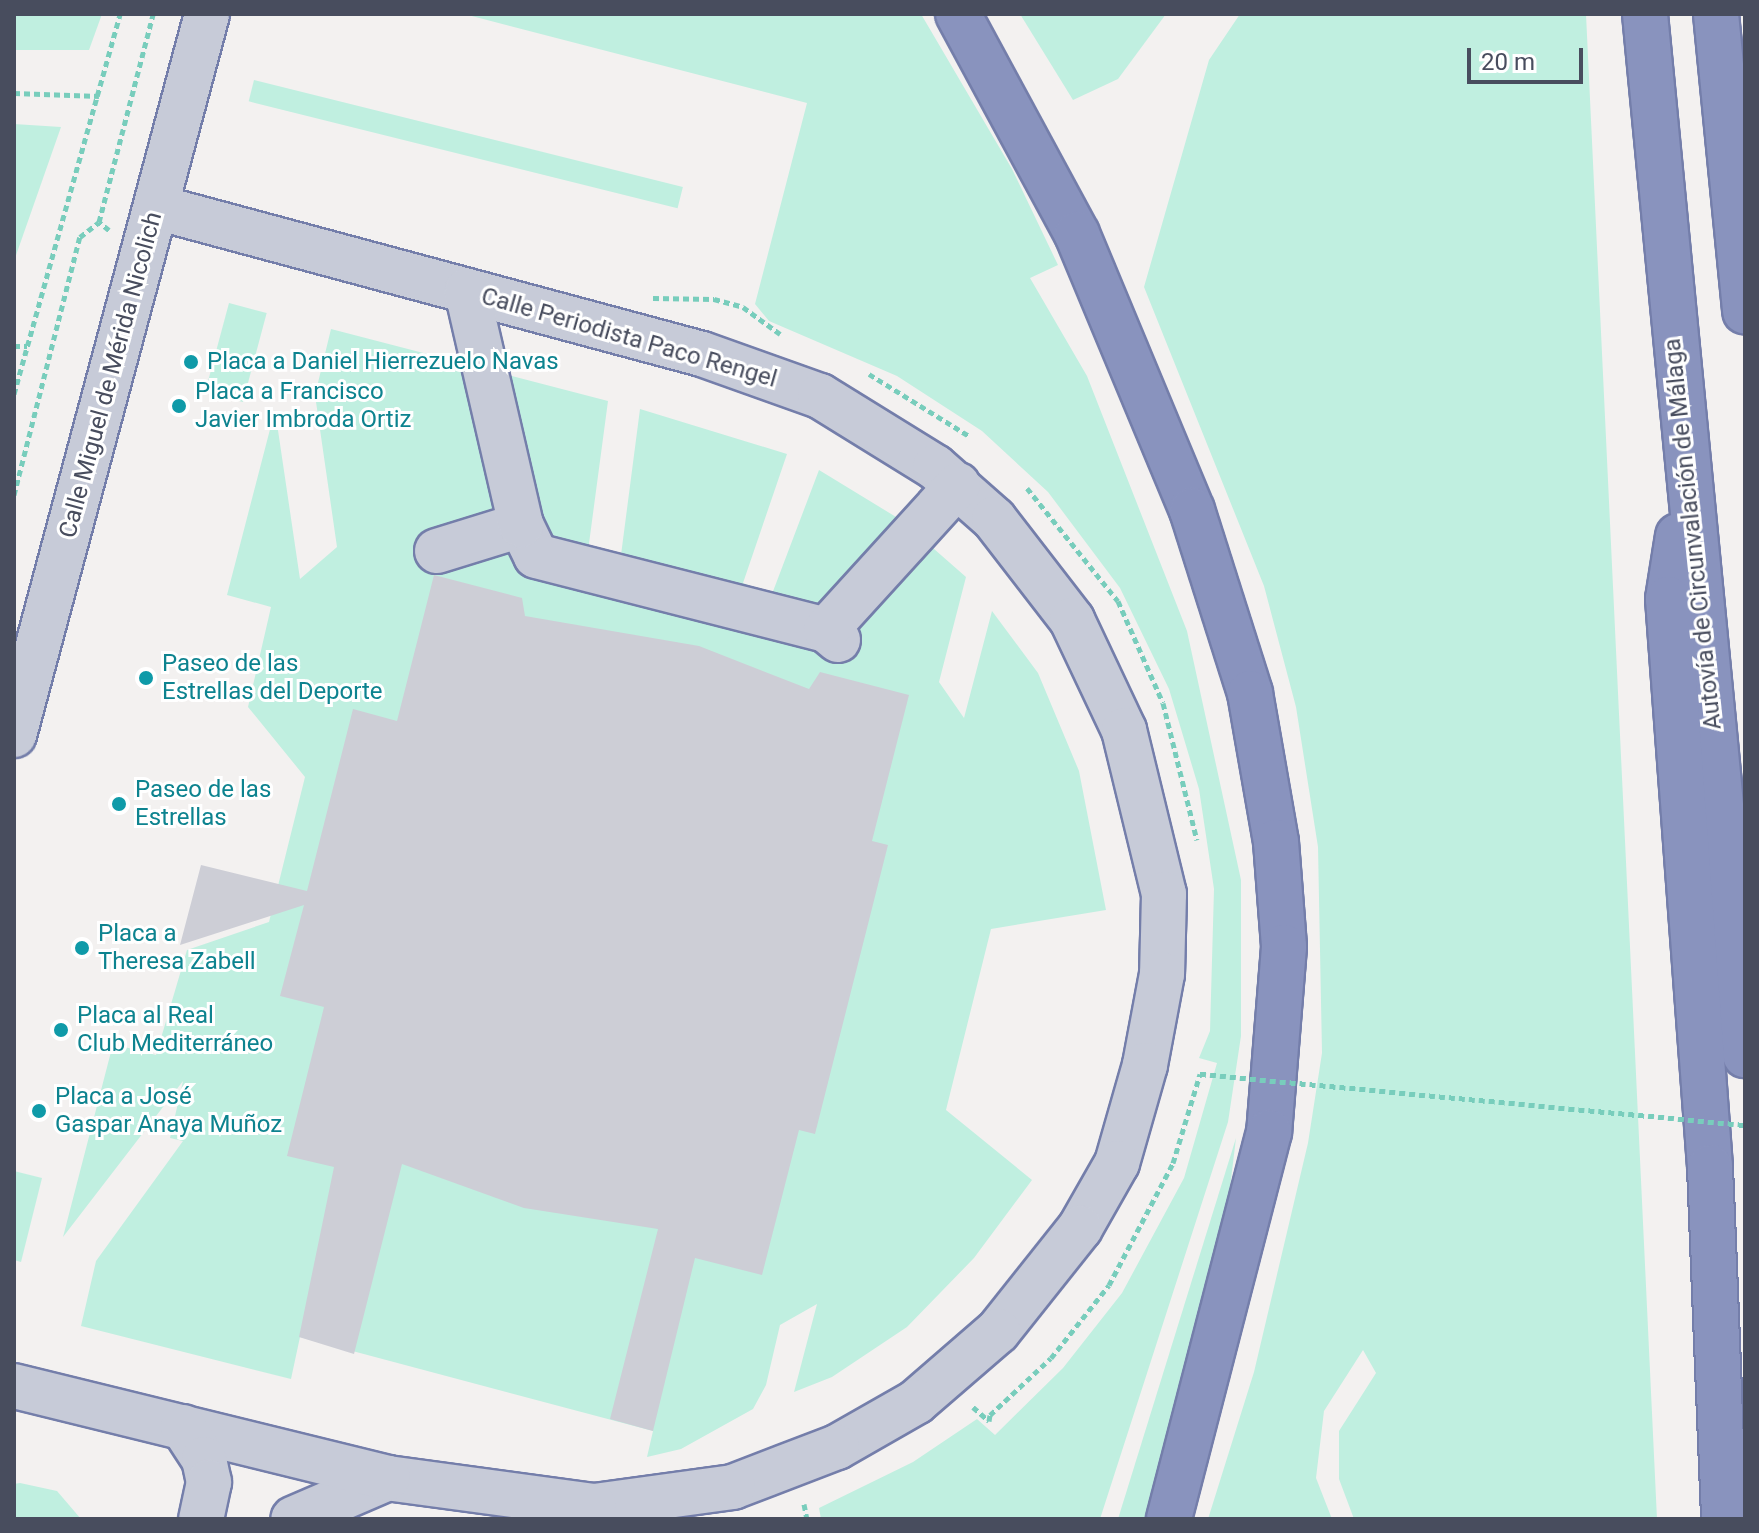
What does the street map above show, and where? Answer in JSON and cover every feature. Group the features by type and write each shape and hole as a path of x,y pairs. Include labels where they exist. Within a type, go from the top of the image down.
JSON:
{"highway":[{"path":"958,14 1077,234 1192,510 1250,693 1276,842 1284,947 1269,1132 1169,1519"},
{"name":"Autovía de Circunvalación de Málaga","path":"1645,14 1687,479 1745,1055"},
{"path":"1716,14 1745,312"},
{"path":"1687,479 1668,599 1710,1167 1724,1519"}],"street":[{"name":"Calle Miguel de Mérida Nicolich","path":"14,735 207,14"},
{"name":"Calle Periodista Paco Rengel","path":"14,1386 388,1478 594,1506 733,1487 837,1447 916,1402 998,1331 1080,1228 1117,1163 1145,1065 1162,974 1164,894 1124,730 1072,620 994,519 958,485 820,396 702,354 156,207"},
{"path":"467,291 521,525 536,556 832,635 958,485"},
{"path":"437,551 521,525"},
{"path":"183,1427 204,1459 209,1482 201,1519"},
{"path":"293,1519 388,1478"}],"path":[{"path":"14,394 120,14"},
{"path":"14,93 99,96"},
{"path":"14,495 80,237 99,222"},
{"path":"663,294 743,307 759,325 786,337"},
{"path":"14,346 27,346"},
{"path":"866,372 974,441"},
{"path":"1017,480 1118,601 1163,703 1198,845"},
{"path":"967,1400 989,1421 990,1415 1051,1358 1109,1285 1157,1199 1200,1074 1745,1125"},
{"path":"963,1416 985,1399"},
{"path":"792,1509 817,1500"}],"green space":[{"path":"14,14 102,14 89,50 14,50"},
{"path":"464,14 921,14 1012,169 1058,265 1030,278 1087,376 1187,631 1241,880 1241,1036 1228,1122 1100,1519 821,1519 819,1508 913,1462 977,1419 995,1435 1063,1368 1122,1293 1184,1178 1217,1063 1199,1058 1210,1031 1214,889 1199,789 1169,689 1120,588 1048,492 982,431 897,376 769,321 755,304 807,103"},
{"path":"1020,14 1166,14 1118,79 1073,100"},
{"path":"1240,14 1586,14 1657,1519 1354,1519 1339,1479 1339,1431 1376,1373 1363,1350 1324,1411 1316,1478 1332,1519 1208,1519 1254,1372 1308,1143 1322,1053 1318,847 1296,707 1264,586 1144,287 1209,60"},
{"path":"254,80 683,187 678,208 249,101"},
{"path":"14,124 61,127 14,261"},
{"path":"229,303 267,313 243,402 205,392"},
{"path":"331,329 608,401 588,551 621,555 640,409 787,454 743,583 772,594 819,470 901,520 966,577 939,682 964,718 992,611 1038,673 1079,771 1106,910 991,929 946,1110 1032,1180 974,1258 907,1327 832,1377 794,1392 817,1304 780,1325 766,1385 753,1409 681,1449 647,1457 653,1431 300,1337 291,1379 81,1326 96,1261 183,1141 170,1138 183,1081 63,1237 113,1044 156,1055 187,950 269,922 305,777 248,707 271,607 227,595 275,410 300,579 337,547 315,395"},
{"path":"1236,1138 1229,1196 1153,1519 1118,1519"},
{"path":"14,1171 42,1178 21,1262 14,1260"},
{"path":"14,1484 57,1491 81,1519 14,1519"}],"building":[{"path":"434,575 522,598 525,616 699,646 809,689 820,672 909,695 872,841 888,845 815,1134 799,1130 762,1275 695,1258 653,1431 610,1419 658,1229 524,1208 402,1164 354,1354 299,1337 334,1167 287,1156 324,1007 280,996 304,905 180,945 201,865 307,891 353,709 397,721"}],"place":[{"name":"Placa a Daniel Hierrezuelo Navas","path":"191,362"},
{"name":"Placa a Francisco Javier Imbroda Ortiz","path":"179,406"},
{"name":"Paseo de las Estrellas del Deporte","path":"146,678"},
{"name":"Paseo de las Estrellas","path":"119,804"},
{"name":"Placa a Theresa Zabell","path":"82,948"},
{"name":"Placa al Real Club Mediterráneo","path":"61,1030"},
{"name":"Placa a José Gaspar Anaya Muñoz","path":"39,1111"}]}
